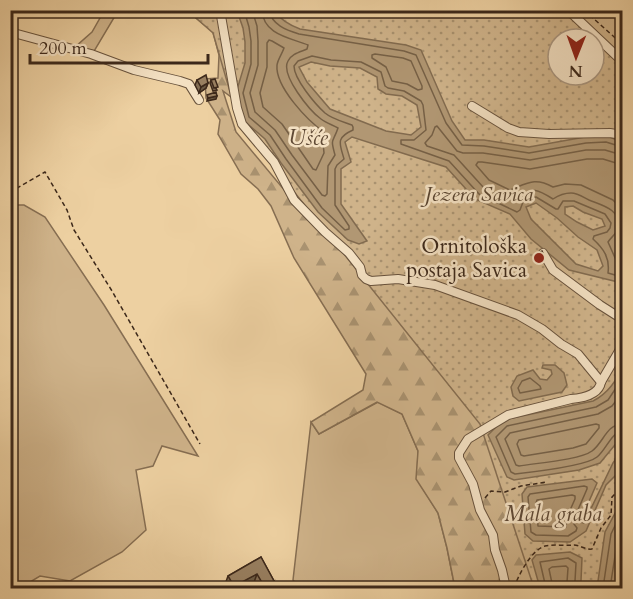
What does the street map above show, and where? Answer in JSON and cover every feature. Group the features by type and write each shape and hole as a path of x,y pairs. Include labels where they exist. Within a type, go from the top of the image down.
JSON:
{"street":[{"path":"220,10 237,108 242,124 274,162 294,200 349,253 366,279 371,282 398,279 435,285 519,315 542,328 561,344 578,354 602,382"},
{"path":"568,10 622,61"},
{"path":"10,32 91,54 134,70 189,84 199,100"},
{"path":"472,106 508,128 519,132 622,135"},
{"path":"543,253 553,270 622,319"},
{"path":"506,588 493,535 479,507 473,484 459,458 459,453 468,439 508,415 594,393 600,388 622,346"}],"path":[{"path":"584,10 622,44"},
{"path":"10,192 45,172 67,210 74,230 200,444"},
{"path":"10,490 17,475"},
{"path":"479,507 491,490 505,492 521,486 547,482"},
{"path":"514,588 523,568 538,549 576,545 588,550 592,549 601,528 611,515 612,497 619,490"}],"green space":[{"name":"Jezera Savica","path":"199,10 564,11 582,27 546,27 546,87 606,87 606,49 622,64 622,588 534,588 480,424 239,123 213,33 196,18"},
{"path":"104,11 118,11 93,53 74,48 92,32"},
{"path":"199,11 237,11 239,103 223,91 236,132 295,203 367,241 584,588 455,588 438,513 416,479 418,451 402,414 377,402 319,434 311,422 363,390 366,374 294,258 271,206 258,189 241,174 218,134 220,120 206,98 205,79 218,78 219,55 213,32 196,18"},
{"path":"573,11 622,11 622,56 606,41 606,27 590,27"},
{"path":"11,205 24,205 45,217 104,305 198,456 162,446 153,466 136,470 146,530 122,552 70,581 40,576 20,588 10,588"},
{"path":"378,402 402,414 418,451 417,479 438,513 455,588 299,588 293,580 311,422 319,434"}],"water":[{"name":"Ušće","path":"237,11 274,11 286,22 300,29 406,45 421,50 452,121 465,140 484,140 529,147 585,137 607,136 622,142 622,284 569,270 531,239 510,214 475,199 446,167 352,137 345,142 351,162 341,169 341,204 367,241 359,244 348,240 318,212 265,139 243,120 236,93 245,63 243,28","holes":["311,62 360,68 377,77 378,89 386,94 402,96 417,105 421,127 411,135 386,131 330,109 307,82 299,67","536,203 557,218 597,250 603,266 598,271 576,264 531,219 526,207","573,206 602,219 605,226 593,230 565,214 565,207"]},
{"path":"543,365 555,365 564,373 567,385 562,392 519,401 513,396 511,387 517,376 533,370 540,379 547,380 552,374 551,370 542,368"},
{"path":"622,365 622,429 619,440 600,463 579,470 514,480 507,477 488,435 503,420 593,401 611,386"},
{"name":"Mala graba","path":"622,450 622,469 606,485 586,531 570,542 533,541 525,534 522,494 527,487 592,479 597,483 580,522 584,523 613,463"},
{"path":"622,494 622,588 597,588 605,532 621,502"},
{"path":"570,552 582,558 581,581 584,588 540,588 532,560 536,555"}],"building":[{"path":"206,75 208,83 201,87 197,80"},
{"path":"215,79 218,87 214,88 211,80"},
{"path":"216,92 217,96 208,98 207,95"},
{"path":"542,251 544,256 538,259 536,254"},
{"path":"261,557 274,581 264,586 257,574 238,584 240,588 235,588 228,576"}],"place":[{"name":"Ornitološka postaja Savica","path":"539,258"}]}
